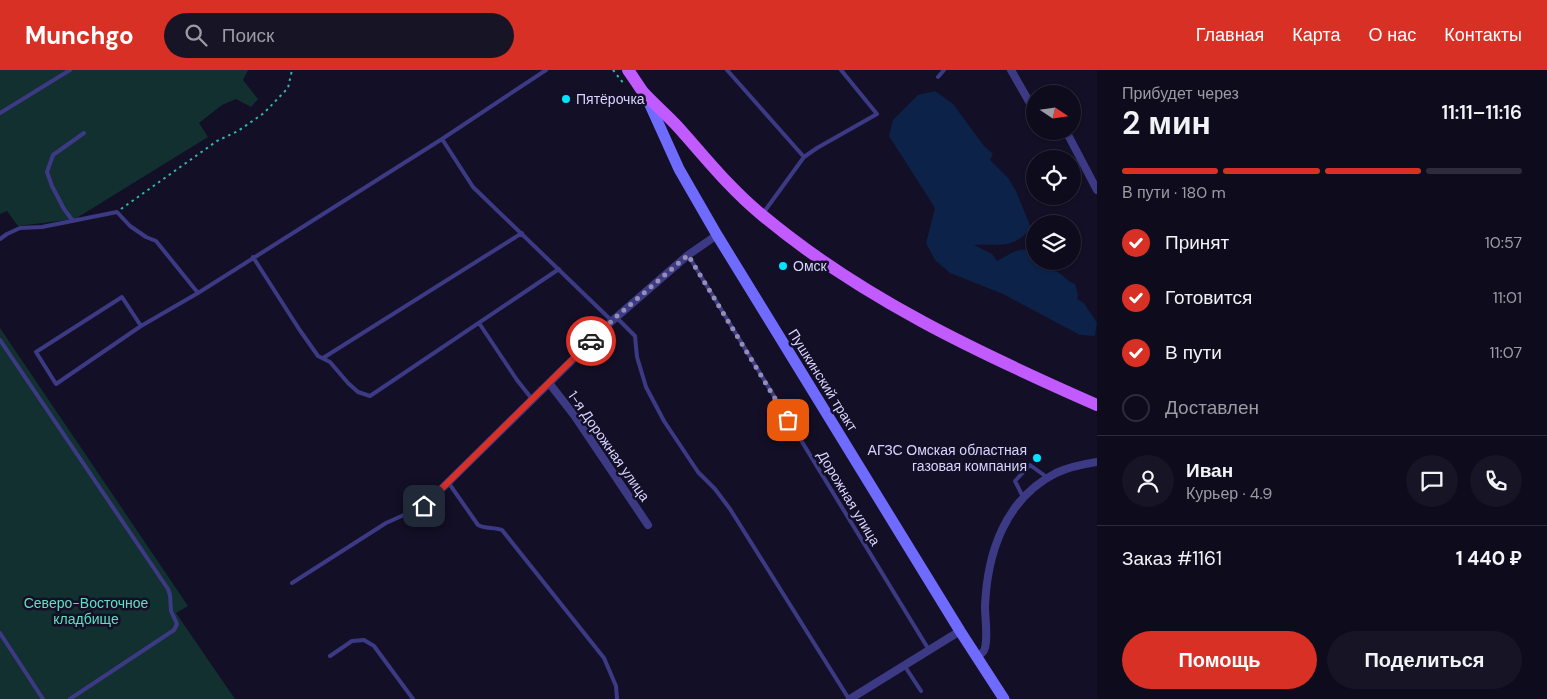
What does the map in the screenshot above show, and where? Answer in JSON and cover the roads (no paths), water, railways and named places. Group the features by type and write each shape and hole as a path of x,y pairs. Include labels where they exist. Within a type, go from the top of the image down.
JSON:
{"main road":[{"name":"Пушкинский тракт","path":"628,70 644,92 679,169 717,235 1004,699"},
{"path":"644,92 730,186 762,215 804,247 873,294 962,344 1097,405"}],"street":[{"path":"1011,70 1026,96"},
{"path":"1071,140 1097,190"},
{"path":"424,506 614,319 688,255 717,235"},
{"name":"1-я Дорожная улица","path":"549,383 574,415 648,525"},
{"path":"977,657 984,652 986,645 986,582 992,557 1009,514 1023,497 1038,484 1058,472 1097,462"},
{"path":"850,699 960,630"}],"lane":[{"path":"0,113 70,70"},
{"path":"141,326 122,297 36,352 56,384 141,326 198,293 442,139 546,70"},
{"path":"727,70 804,157"},
{"path":"762,215 804,157 877,114 841,70"},
{"path":"938,77 944,70"},
{"path":"73,222 60,201 47,172 53,155 84,133"},
{"path":"442,139 473,187 559,269 635,336 637,357 646,387 664,421 698,472 715,489 730,509 850,699"},
{"path":"0,239 20,228 73,222 117,212 130,226 146,237 156,241 198,293"},
{"path":"322,358 522,233"},
{"name":"Дорожная улица","path":"688,255 928,650"},
{"path":"253,258 298,329 318,356 330,362 358,392 370,396 559,269"},
{"path":"479,323 517,380 533,399"},
{"path":"0,340 168,590 171,611 177,624 174,630 70,699"},
{"path":"1023,497 1015,481 1030,465 1048,478"},
{"path":"448,482 478,525 483,528 502,530 604,658 616,686 617,699"},
{"path":"292,583 386,523 424,506"},
{"path":"0,633 44,699"},
{"path":"330,656 352,641 364,640 374,646 413,699"},
{"path":"904,665 921,691"}],"water":[{"path":"935,91 953,104 984,146 993,154 990,160 1008,178 1016,191 1026,216 1026,233 1017,240 998,245 974,245 992,254 997,261 1016,251 1026,250 1026,270 1054,270 1075,284 1078,295 1077,299 1084,303 1097,323 1095,336 1080,335 1003,294 950,273 935,260 926,243 935,208 889,136 893,120 918,95"}],"place":[{"name":"Пятёрочка","path":"566,99"},
{"name":"Омск","path":"783,266"},
{"name":"АГЗС Омская областная газовая компания","path":"1037,458"}],"park label":[{"name":"Северо-Восточное кладбище","path":"86,612"}]}
